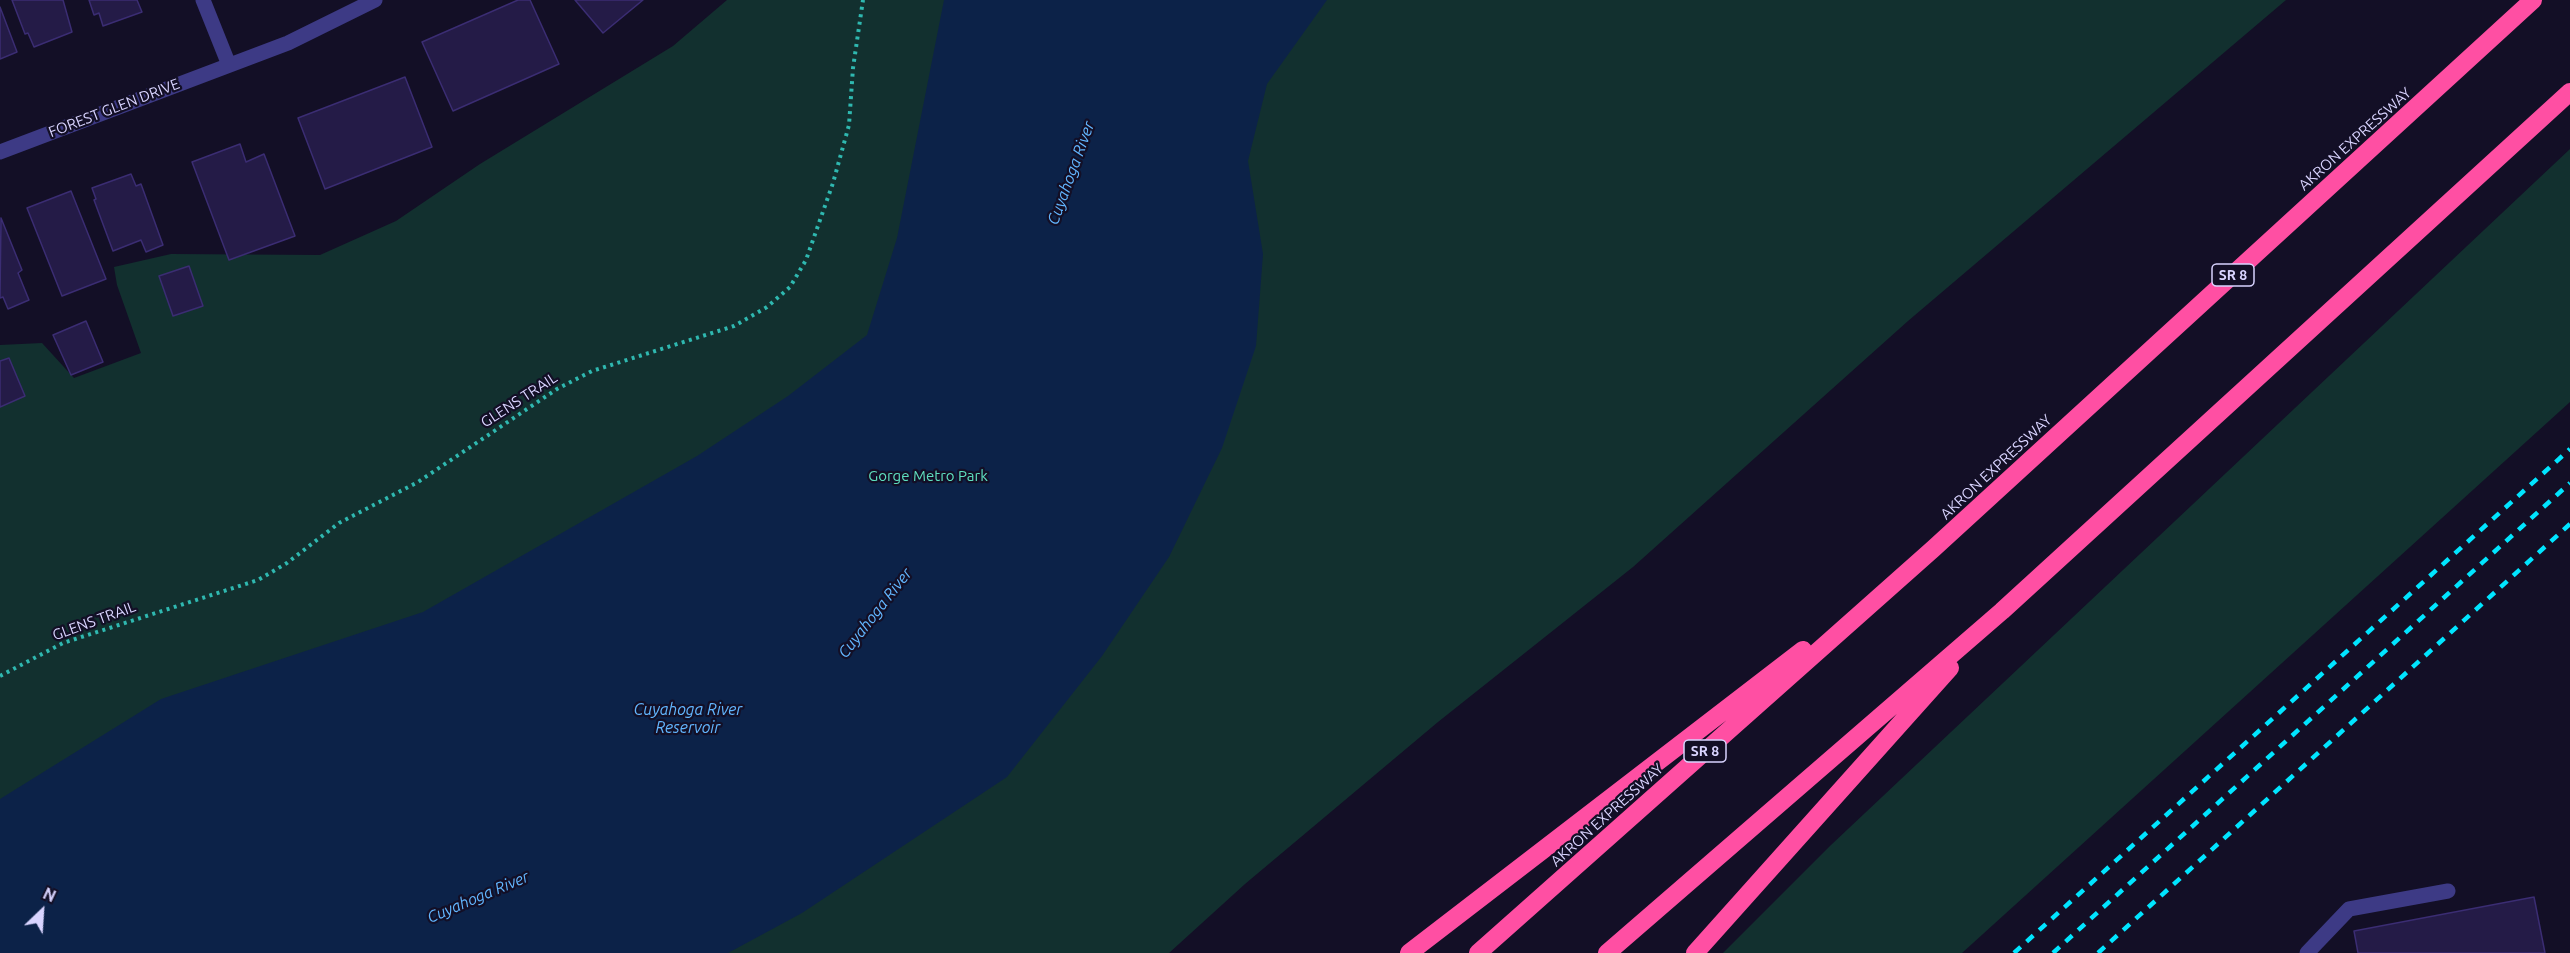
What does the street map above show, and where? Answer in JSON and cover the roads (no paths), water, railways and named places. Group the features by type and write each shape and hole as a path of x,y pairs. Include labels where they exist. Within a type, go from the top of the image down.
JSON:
{"highway":[{"name":"AKRON EXPRESSWAY","path":"1478,953 1933,549 2533,0"},
{"path":"1607,953 2002,611 2570,92"},
{"path":"1409,953 1933,549"},
{"path":"1695,953 2002,611"}],"street":[{"path":"203,0 229,65"},
{"name":"FOREST GLEN DRIVE","path":"0,152 288,43 375,0"},
{"path":"2307,953 2349,909 2448,891"}],"water":[{"name":"Cuyahoga River Reservoir","path":"944,0 1327,0 1267,84 1248,161 1263,254 1256,346 1222,448 1169,557 1102,656 1007,777 802,913 728,953 0,953 0,799 161,699 423,612 697,456 788,396 867,335 897,238"}],"railway":[{"path":"2014,953 2570,449"},
{"path":"2053,953 2570,483"},
{"path":"2098,953 2570,524"}],"water label":[{"name":"Cuyahoga River","path":"1071,173"},
{"name":"Cuyahoga River","path":"875,613"},
{"name":"Cuyahoga River","path":"478,897"}],"park label":[{"name":"Gorge Metro Park","path":"928,476"}]}
